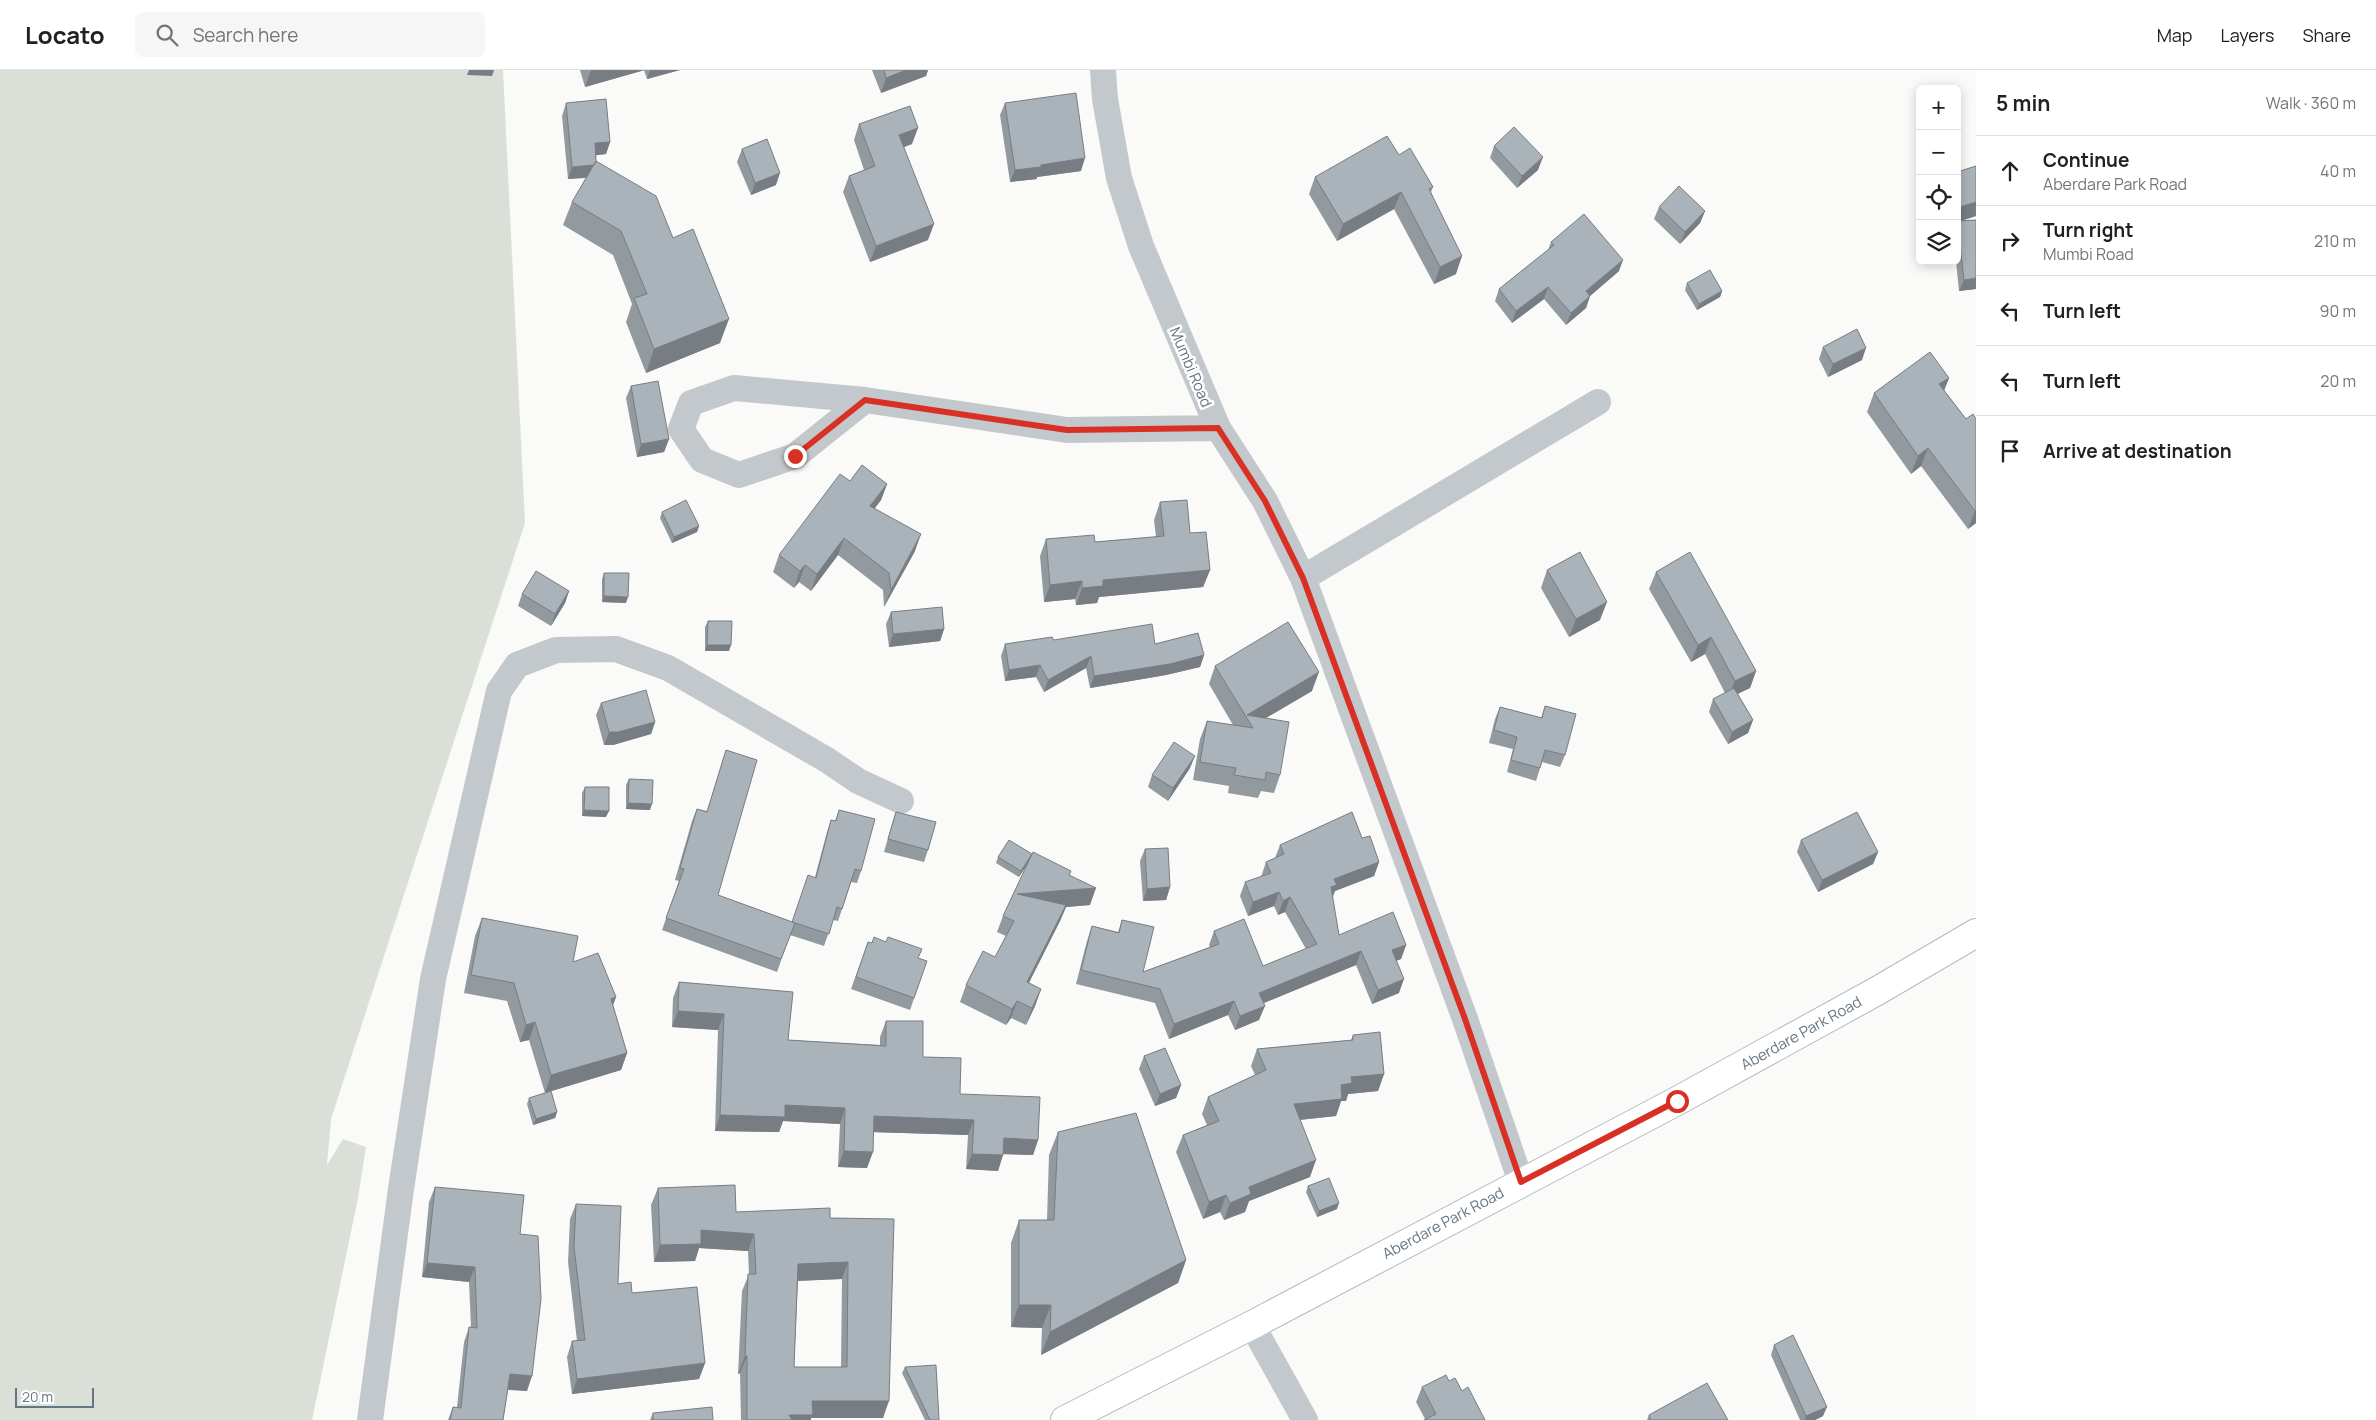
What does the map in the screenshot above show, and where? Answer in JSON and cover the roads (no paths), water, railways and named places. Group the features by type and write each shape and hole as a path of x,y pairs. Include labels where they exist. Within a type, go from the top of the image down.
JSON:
{"street":[{"name":"Mumbi Road","path":"1103,70 1105,99 1119,178 1140,246 1218,428 1265,501 1303,578 1465,1019 1521,1182"},
{"path":"865,400 795,456 739,475 702,460 681,429 691,403 734,388 865,400 1067,430 1218,428"},
{"path":"1303,578 1598,402"},
{"path":"370,1420 401,1189 433,979 499,691 517,665 556,650 616,649 668,668 827,760 858,781 900,801"},
{"name":"Aberdare Park Road","path":"1065,1420 1252,1325 1686,1096 1877,991 1976,933"},
{"path":"1252,1325 1305,1420"}]}
